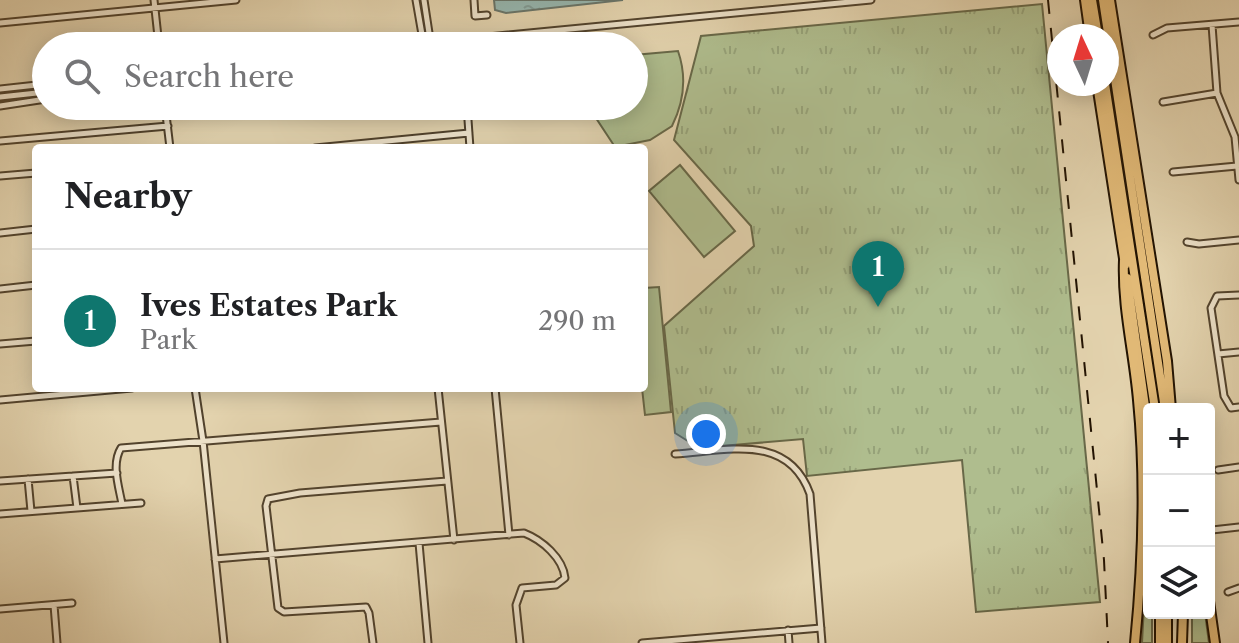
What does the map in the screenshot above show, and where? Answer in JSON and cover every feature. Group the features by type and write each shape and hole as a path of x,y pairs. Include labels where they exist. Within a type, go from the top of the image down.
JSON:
{"highway":[{"path":"1085,0 1088,24"},
{"path":"1092,0 1096,24"},
{"path":"1103,0 1170,403"},
{"path":"1110,0 1167,361 1170,403"},
{"path":"1099,96 1144,403"},
{"path":"1107,96 1154,403"},
{"path":"1124,260 1123,288 1138,398 1143,481 1142,555 1135,643"},
{"path":"1160,619 1160,643"},
{"path":"1167,619 1167,643"},
{"path":"1180,619 1180,643"},
{"path":"1212,619 1215,643"}],"street":[{"path":"154,0 158,32"},
{"path":"0,23 236,0"},
{"path":"416,0 422,32"},
{"path":"424,0 429,32"},
{"path":"474,0 475,16 487,15"},
{"path":"752,0 753,11"},
{"path":"539,32 871,0"},
{"path":"1153,35 1167,28 1239,22"},
{"path":"1212,25 1217,93 1235,137 1239,180"},
{"path":"0,89 32,86"},
{"path":"1163,102 1217,93"},
{"path":"0,101 32,94"},
{"path":"0,101 32,100"},
{"path":"167,120 170,144"},
{"path":"468,120 470,144"},
{"path":"0,141 168,126"},
{"path":"364,144 469,133"},
{"path":"1173,172 1237,166"},
{"path":"0,176 32,173"},
{"path":"0,233 32,229"},
{"path":"1187,242 1199,244 1239,240"},
{"path":"0,289 32,285"},
{"path":"1239,295 1217,296 1211,308 1224,396 1231,408 1239,407"},
{"path":"0,344 32,341"},
{"path":"1218,354 1239,352"},
{"path":"0,400 88,392"},
{"path":"196,392 224,643"},
{"path":"438,392 454,540"},
{"path":"495,392 509,535"},
{"path":"122,504 117,473 117,453 121,448 441,422"},
{"path":"675,454 760,448 784,460 801,476 810,494 822,643"},
{"path":"1218,470 1239,467"},
{"path":"0,481 117,473"},
{"path":"73,476 77,508"},
{"path":"28,479 31,511"},
{"path":"373,643 366,607 284,612 278,608 266,506 272,496 447,481"},
{"path":"0,514 141,503"},
{"path":"1215,530 1239,527"},
{"path":"215,559 524,533 543,544 559,561 565,578 556,585 522,588 516,605 520,643"},
{"path":"419,543 428,643"},
{"path":"1228,592 1239,588"},
{"path":"0,609 72,603"},
{"path":"54,605 57,643"},
{"path":"642,643 821,628"},
{"path":"788,630 789,643"}],"green space":[{"path":"1042,4 1047,96 1051,96 1100,602 976,612 962,460 807,476 803,439 699,448 675,433 664,326 754,246 751,226 674,140 701,36"},
{"path":"678,51 683,70 679,108 672,126 650,140 613,144 597,120 648,120 648,54"},
{"path":"680,165 735,231 704,257 649,191"},
{"path":"659,287 671,412 645,415 642,392 648,392 648,288"},
{"path":"1143,619 1152,619 1152,643 1142,643"},
{"path":"1192,619 1206,619 1209,643 1192,643"}],"water":[{"path":"494,0 623,0 506,13 495,10"}],"railway":[{"path":"1048,0 1104,560 1108,643"}],"place":[{"name":"Ives Estates Park","path":"878,307"}]}
